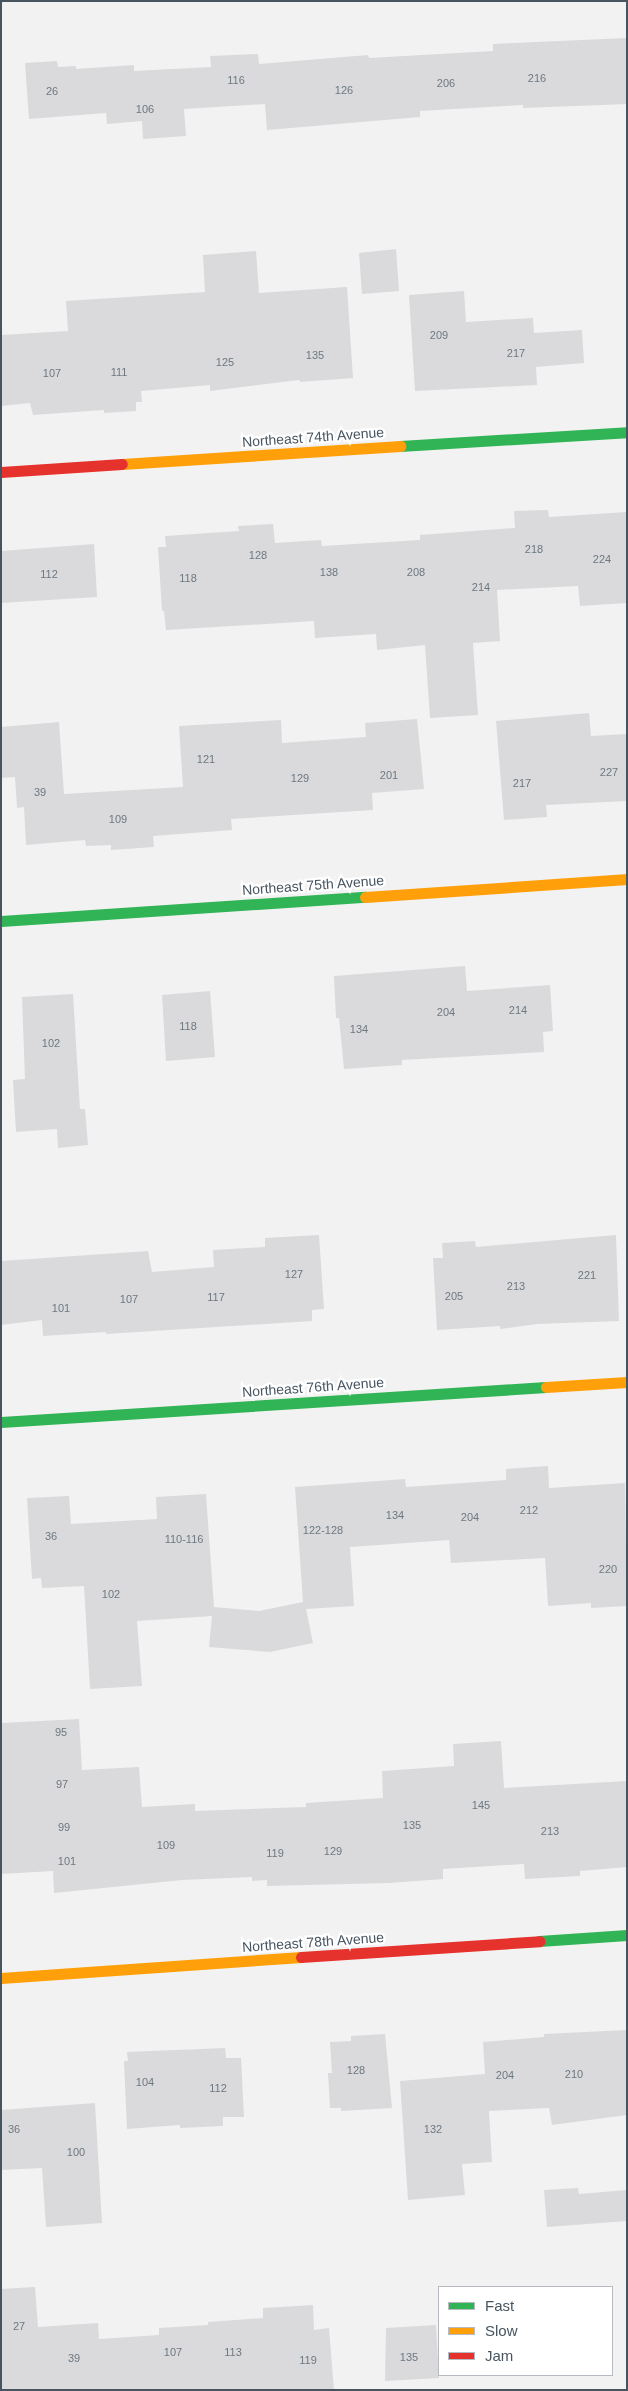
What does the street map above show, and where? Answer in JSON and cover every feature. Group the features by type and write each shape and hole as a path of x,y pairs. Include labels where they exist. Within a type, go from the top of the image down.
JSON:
{"street":[{"name":"Northeast 74th Avenue","path":"1,472 627,432"},
{"name":"Northeast 75th Avenue","path":"1,922 627,879"},
{"name":"Northeast 76th Avenue","path":"1,1422 627,1382"},
{"name":"Northeast 78th Avenue","path":"1,1978 627,1935"}],"building":[{"path":"627,38 627,104 523,108 523,105 420,111 420,117 267,130 265,104 184,109 186,136 143,139 142,121 107,124 106,113 29,119 25,63 57,61 58,67 76,66 76,69 134,65 134,71 211,67 210,56 258,54 259,64 368,55 369,58 493,51 493,44"},
{"path":"396,249 399,291 362,294 359,253"},
{"path":"256,251 259,293 347,287 353,378 300,382 299,380 210,391 210,385 141,391 142,402 136,402 136,411 104,413 104,410 33,415 30,403 1,406 1,335 68,331 66,301 205,292 203,255"},
{"path":"464,291 466,322 533,318 534,333 582,330 584,363 536,367 537,385 415,391 409,295"},
{"path":"548,510 549,517 627,512 627,603 580,606 578,586 497,590 500,641 473,643 478,715 430,718 425,645 377,650 376,634 315,638 314,621 166,630 164,611 162,611 158,547 166,547 165,536 239,531 238,526 273,524 275,543 321,540 322,546 420,540 420,535 515,528 514,511"},
{"path":"94,544 97,597 1,603 1,551"},
{"path":"589,713 591,736 627,734 627,801 546,805 547,817 504,820 496,721"},
{"path":"417,719 424,789 372,793 373,810 231,819 232,830 153,836 154,847 111,850 111,845 86,846 85,840 26,845 24,807 17,808 15,777 1,778 1,727 59,722 64,794 183,787 179,726 281,720 282,743 366,737 365,723"},
{"path":"465,966 467,991 550,985 553,1031 543,1032 544,1052 402,1060 402,1065 344,1069 339,1018 336,1018 334,976"},
{"path":"210,991 215,1057 166,1061 162,995"},
{"path":"73,994 80,1109 85,1109 88,1145 58,1148 57,1129 16,1132 13,1080 25,1079 22,997"},
{"path":"319,1235 324,1309 312,1310 312,1321 106,1334 106,1332 43,1336 42,1320 1,1325 1,1261 148,1251 152,1272 214,1267 213,1250 265,1247 265,1238"},
{"path":"616,1235 619,1321 537,1324 500,1329 500,1326 437,1330 433,1258 443,1258 442,1243 475,1241 476,1247"},
{"path":"548,1466 549,1488 625,1483 627,1606 591,1608 591,1603 548,1606 545,1558 451,1563 449,1540 350,1547 354,1606 306,1609 313,1643 270,1652 209,1647 212,1616 137,1621 142,1686 90,1689 84,1586 42,1588 41,1578 32,1579 27,1498 69,1496 71,1524 157,1519 156,1497 206,1494 214,1607 259,1611 303,1602 295,1487 405,1479 406,1487 506,1480 506,1469"},
{"path":"79,1719 82,1770 139,1767 142,1807 195,1804 195,1811 306,1807 306,1803 383,1798 382,1771 454,1766 453,1744 501,1741 504,1788 627,1781 627,1867 580,1871 580,1876 525,1879 524,1864 443,1869 443,1879 389,1883 267,1886 267,1880 252,1881 252,1877 182,1880 54,1893 53,1871 1,1874 1,1723"},
{"path":"627,2030 627,2115 552,2125 549,2108 489,2111 492,2162 462,2164 465,2195 408,2200 400,2081 485,2074 483,2042 544,2037 544,2034"},
{"path":"385,2034 392,2108 341,2111 341,2108 330,2108 328,2073 332,2073 330,2042 351,2041 351,2036"},
{"path":"225,2048 226,2058 241,2058 244,2117 223,2117 223,2126 180,2128 180,2125 127,2129 124,2061 128,2061 127,2052"},
{"path":"95,2103 102,2223 46,2227 42,2168 1,2170 1,2110"},
{"path":"578,2188 579,2194 627,2190 627,2221 547,2227 544,2190"},
{"path":"35,2287 38,2327 98,2323 99,2339 159,2335 159,2328 208,2325 208,2322 263,2318 263,2308 313,2305 314,2330 329,2328 334,2390 1,2390 1,2289"},
{"path":"436,2325 439,2378 385,2381 386,2328"}],"traffic: fast":[{"path":"400,446 627,432"},
{"path":"1,921 365,897"},
{"path":"1,1422 546,1387"},
{"path":"539,1941 627,1935"}],"traffic: slow":[{"path":"122,464 400,446"},
{"path":"365,897 627,879"},
{"path":"546,1387 627,1382"},
{"path":"1,1978 301,1957"}],"traffic: jam":[{"path":"1,472 122,464"},
{"path":"301,1957 539,1941"}]}
